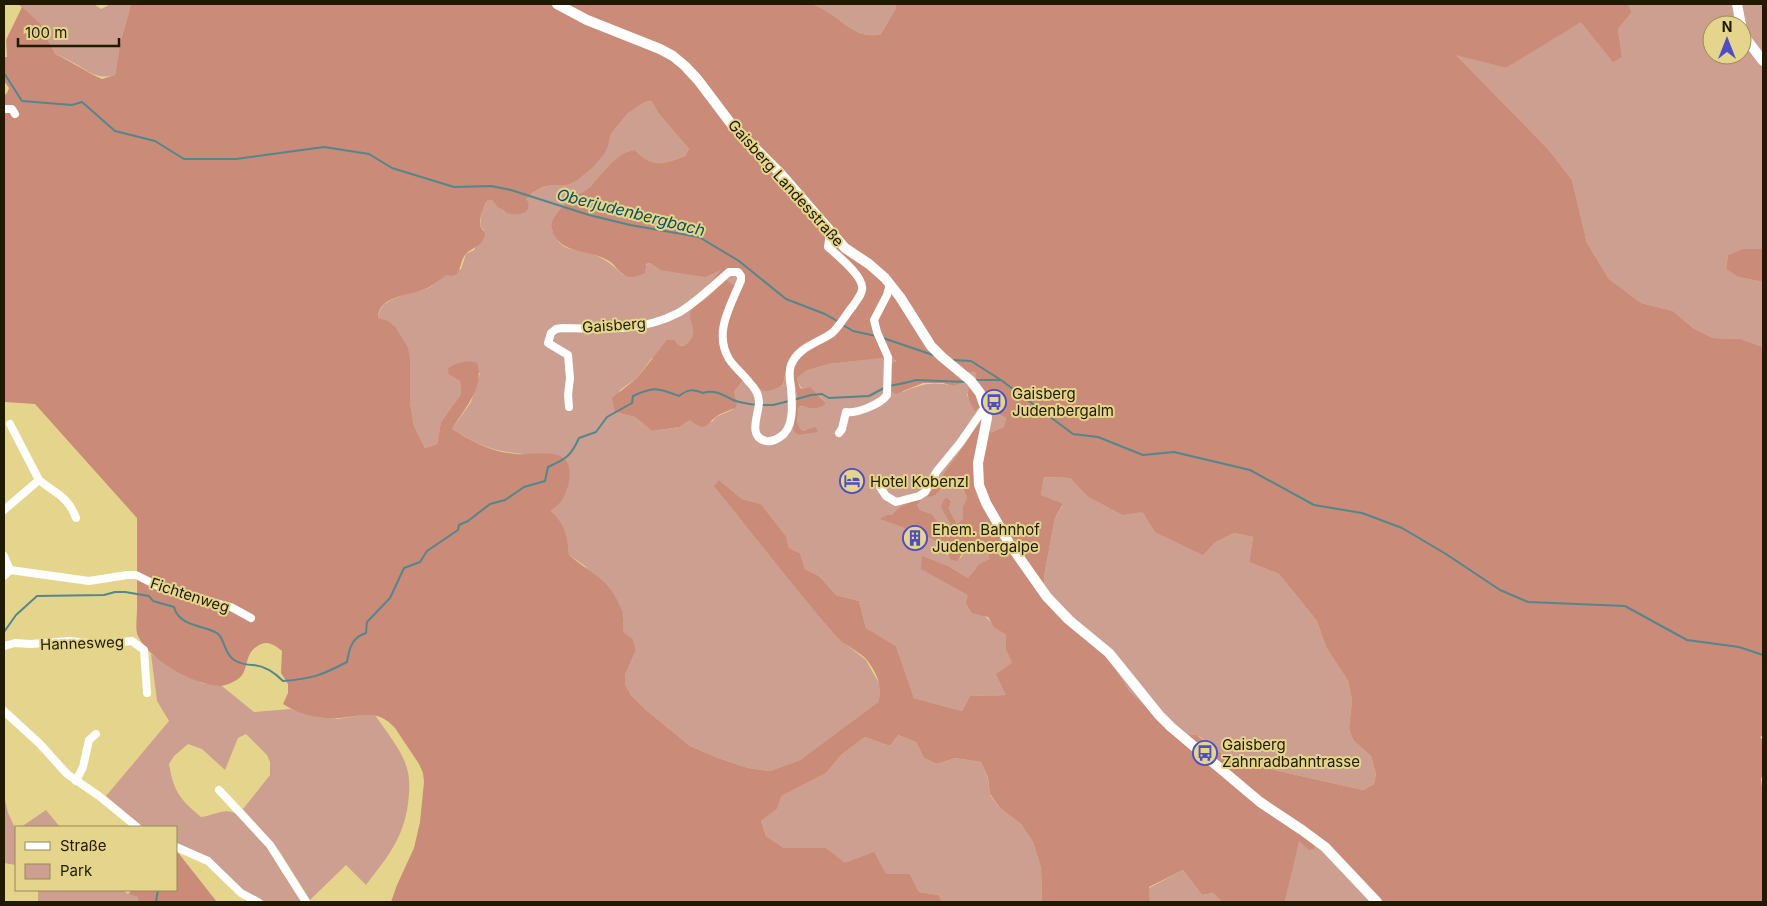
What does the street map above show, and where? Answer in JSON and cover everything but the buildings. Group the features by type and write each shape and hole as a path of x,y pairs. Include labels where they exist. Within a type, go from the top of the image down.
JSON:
{"main road":[{"name":"Gaisberg Landesstraße","path":"557,4 587,20 660,49 673,56 685,66 732,125 781,174 844,248 874,268 890,284 931,346 974,384 985,404"},
{"path":"1752,46 1763,61"},
{"path":"985,404 987,422 978,463 979,485 986,503 1009,543 1046,597 1069,620 1109,653 1159,715 1204,756 1260,802 1325,847 1376,902"}],"street":[{"path":"4,109 12,109 15,114"},
{"name":"Gaisberg","path":"569,407 570,378 568,354 548,344 551,333 556,329 562,328 608,329 649,324 679,312 729,272 734,271 738,272 742,280 725,319 722,340 730,360 758,394 756,433 760,438 767,441 773,441 785,434 791,418 789,374 791,365 801,352 836,328 863,288 862,282 857,276 828,247 830,232"},
{"path":"839,433 842,429 846,412 858,412 884,399 887,395 888,357 877,332 874,319 887,295 890,284"},
{"path":"880,487 886,496 896,502 919,496 925,492 937,471 960,443 985,404"},
{"path":"10,424 39,480 67,501 76,518"},
{"path":"4,510 39,480"},
{"name":"Fichtenweg","path":"4,556 7,573 88,581 136,575 166,590 231,607 251,618"},
{"name":"Hannesweg","path":"4,646 15,643 31,644 69,641 111,643 132,641 144,650 147,693"},
{"path":"4,711 40,744 64,771 136,826"},
{"path":"76,780 82,771 89,740 96,734"},
{"path":"219,790 270,845 306,902"},
{"path":"178,848 208,861 242,893 258,902"}],"green space":[{"path":"18,4 94,4 101,9 111,4 131,4 120,44 115,75 96,75 55,54 40,23"},
{"path":"812,4 895,4 896,8 881,34 867,35 855,31 829,12"},
{"path":"1628,4 1763,4 1763,249 1742,249 1728,255 1726,269 1738,277 1763,282 1763,347 1741,339 1713,338 1693,328 1673,311 1641,303 1609,279 1587,243 1572,180 1548,149 1455,54 1506,68 1581,21 1622,57 1618,29 1632,12"},
{"path":"653,101 659,114 689,149 685,156 664,163 658,163 647,160 635,150 607,167 584,194 572,198 552,230 556,238 567,248 600,257 623,275 650,263 660,270 724,268 704,290 725,272 745,276 745,283 740,290 723,280 709,296 694,307 691,318 694,332 690,341 685,346 678,345 651,359 637,378 620,390 615,412 635,417 652,431 680,427 690,420 712,422 716,417 732,410 737,403 734,392 744,379 783,386 786,371 796,359 797,364 792,371 797,397 793,427 798,435 815,428 800,430 797,420 799,407 822,407 825,405 825,402 818,394 800,386 797,378 806,371 828,364 890,357 895,359 893,363 903,392 928,384 953,386 963,380 968,372 976,372 976,381 967,395 975,410 980,407 1006,418 1004,427 992,432 980,419 967,441 928,495 936,494 949,479 961,486 967,498 963,506 963,518 957,524 949,509 951,501 948,498 950,523 948,528 942,528 932,514 920,510 917,505 920,500 904,505 892,515 879,519 924,535 944,546 947,555 961,558 964,551 973,550 971,545 983,540 991,559 979,564 968,578 950,567 990,622 1006,635 1006,650 1012,663 1006,695 970,696 962,711 914,698 896,646 866,628 859,601 836,595 819,576 805,569 800,553 789,548 786,536 761,504 742,499 719,480 839,639 866,660 881,687 881,695 878,702 800,760 770,771 748,768 718,758 690,746 646,710 631,695 625,684 625,675 636,650 633,639 624,634 624,616 585,566 569,555 564,531 551,511 560,503 549,455 521,454 498,450 476,443 452,429 471,402 480,373 449,375 460,381 461,394 441,422 437,444 425,448 414,426 410,402 410,359 388,322 378,318 380,310 391,300 430,287 445,275 461,269 466,254 474,250 484,230 480,226 482,210 488,200 492,200 504,212 545,187 566,185 608,146 611,134 627,114 645,102"},
{"path":"1044,477 1070,478 1087,496 1142,512 1155,532 1214,543 1234,533 1253,537 1249,562 1279,574 1317,621 1326,647 1348,681 1352,700 1349,728 1353,740 1371,756 1376,774 1374,784 1363,790 1244,763 1221,753 1200,737 1191,734 1185,736 1174,734 1128,691 1109,658 1046,602 1044,576 1055,518 1063,505 1041,495"},
{"path":"151,654 173,669 202,683 222,686 254,712 290,709 318,717 338,719 367,714 375,715 404,760 408,772 409,790 407,808 400,833 389,853 366,885 346,865 310,900 280,852 243,809 270,775 270,762 267,755 246,734 238,738 225,770 202,749 188,744 174,756 169,764 173,781 187,805 201,817 224,811 233,812 238,815 270,851 283,874 303,902 267,902 250,895 208,857 178,844 178,826 141,826 106,796 169,721 157,701"},
{"path":"898,735 916,742 924,758 937,764 955,758 981,762 988,779 990,795 1000,808 1021,824 1033,842 1041,868 1042,902 942,902 939,895 919,892 910,874 886,874 844,863 826,848 784,848 766,836 761,821 777,809 780,796 826,773 842,754 865,737 890,746"},
{"path":"4,795 8,813 15,828 15,865 4,863"},
{"path":"46,810 59,826 22,826"},
{"path":"1298,841 1316,845 1379,902 1286,902"},
{"path":"1183,870 1202,895 1213,893 1222,902 1150,902 1149,888"},
{"path":"38,891 124,891 139,897 139,902 38,902"}],"shaded area":[{"path":"131,4 812,4 829,12 855,31 874,35 881,34 896,8 895,4 1628,4 1632,12 1618,29 1622,57 1613,62 1581,22 1506,68 1456,55 1548,149 1572,180 1587,243 1609,279 1641,303 1673,311 1693,328 1713,338 1741,339 1763,347 1763,735 1760,737 1763,740 1763,775 1761,779 1763,796 1763,902 1379,902 1316,845 1314,849 1309,850 1299,841 1286,902 1222,902 1213,893 1202,895 1183,870 1149,887 1150,902 1042,902 1041,868 1033,842 1021,824 1000,808 990,794 988,778 981,762 955,758 937,764 924,758 916,742 898,735 890,746 865,737 842,754 826,773 781,796 777,809 761,821 766,836 784,848 826,848 845,863 874,852 886,874 910,874 919,892 939,895 942,902 391,902 414,848 420,822 424,782 419,764 395,728 382,718 375,716 362,715 325,718 302,713 283,704 288,693 288,684 281,673 282,651 270,643 263,643 252,650 241,676 222,686 209,685 186,676 173,670 152,654 138,636 137,630 137,518 35,404 5,402 4,404 4,95 9,88 4,81 4,57 7,57 6,40 22,7 40,23 55,54 102,79 115,75 120,44","holes":["652,101 659,114 689,149 685,156 664,163 658,163 647,160 635,150 622,155 610,164 588,189 572,198 560,209 552,222 553,233 563,245 602,257 612,263 621,273 630,277 645,273 646,264 650,263 660,270 705,277 721,270 704,290 739,270 745,276 745,283 740,290 726,280 723,280 709,296 694,307 690,315 693,332 690,341 684,346 678,345 674,340 667,340 637,378 612,398 615,412 635,417 652,431 680,427 690,420 702,427 717,416 736,407 737,403 734,392 744,379 750,377 764,391 772,390 783,385 786,371 796,359 797,364 792,368 797,397 793,427 798,435 817,432 818,430 815,427 803,431 800,429 797,420 799,407 816,408 825,405 825,402 810,387 800,388 797,378 806,371 828,364 892,357 896,361 891,364 890,390 896,394 923,383 943,383 953,386 963,382 968,372 976,372 975,379 968,393 970,402 975,411 980,407 1006,418 1004,427 992,432 980,419 967,441 928,495 929,497 938,493 949,479 961,485 967,498 963,506 963,518 957,524 949,509 951,501 948,498 944,499 941,507 950,523 948,528 942,528 932,514 920,510 917,505 920,499 908,503 892,515 879,519 924,535 944,546 951,560 957,561 964,551 973,551 971,545 983,540 990,559 979,564 968,578 950,567 922,556 921,569 968,595 966,603 972,613 988,617 994,627 1006,635 1006,650 1012,663 996,674 1006,695 970,696 962,711 914,698 896,646 866,628 859,601 836,595 819,576 805,569 800,553 789,548 786,536 761,504 742,499 719,480 714,486 805,600 840,640 867,660 880,686 880,697 878,702 800,760 770,771 748,768 718,758 690,746 646,710 631,695 625,684 625,675 636,650 633,639 624,633 624,616 607,585 569,555 568,542 564,531 559,520 551,511 560,503 568,486 570,473 566,461 562,457 552,454 516,454 490,449 452,429 476,389 479,372 477,363 462,362 448,368 449,375 460,381 461,394 441,422 437,444 425,448 414,426 410,402 410,359 408,348 396,328 388,321 378,318 379,311 388,301 429,287 446,275 452,276 457,274 464,256 483,241 485,233 480,226 480,219 488,200 492,200 507,213 521,214 526,212 529,206 526,199 532,193 543,187 566,185 576,181 593,167 604,154 611,134 627,114 645,102","1044,477 1070,478 1087,496 1123,515 1142,512 1155,532 1203,555 1214,543 1234,533 1253,537 1249,562 1279,574 1317,621 1326,647 1348,681 1352,700 1349,728 1353,740 1371,756 1376,774 1374,784 1363,790 1244,763 1221,753 1196,735 1174,734 1129,691 1109,658 1046,602 1044,576 1055,518 1063,504 1041,495"]},
{"path":"1742,249 1763,249 1763,282 1738,277 1726,269 1728,255"},
{"path":"178,853 217,902 139,902 138,897 128,894 131,891 178,891"}],"waterway":[{"name":"Oberjudenbergbach","path":"4,73 22,101 72,105 82,102 115,131 155,141 184,159 236,159 324,147 369,154 392,168 454,187 491,186 511,190 589,215 630,225 699,237 739,261 786,299 825,314 839,322"},
{"name":"Oberjudenbergbach","path":"843,325 853,331 876,336"},
{"name":"Oberjudenbergbach","path":"883,338 933,355"},
{"name":"Oberjudenbergbach","path":"952,360 971,361 1001,380 1073,434 1098,437 1143,455 1174,452 1250,470 1314,505 1362,513 1402,528 1446,554 1500,590 1528,602 1625,606 1687,640 1739,647 1763,655"},
{"path":"889,386 916,380 966,382"},
{"path":"975,380 1000,380"},
{"path":"793,400 822,394 829,398 869,396 884,388"},
{"path":"4,632 16,615 37,596 104,595 125,592 149,596 153,601 174,607 185,621 215,632 221,637 230,657 236,661 266,668 283,681 316,676 347,662 352,644 357,637 366,633 367,622 390,598 404,568 420,562 427,551 458,530 459,525 468,521 490,504 505,500 524,487 545,481 548,467 567,456 579,438 596,432 607,417 632,403 633,396 651,389 679,396 693,390 703,393 715,392 736,401 757,405"},
{"path":"762,405 773,405 789,401"},
{"path":"156,902 158,891"}],"place":[{"name":"Gaisberg Judenbergalm","path":"994,402"},
{"name":"Hotel Kobenzl","path":"852,481"},
{"name":"Ehem. Bahnhof Judenbergalpe","path":"915,538"},
{"name":"Gaisberg Zahnradbahntrasse","path":"1205,753"}]}
